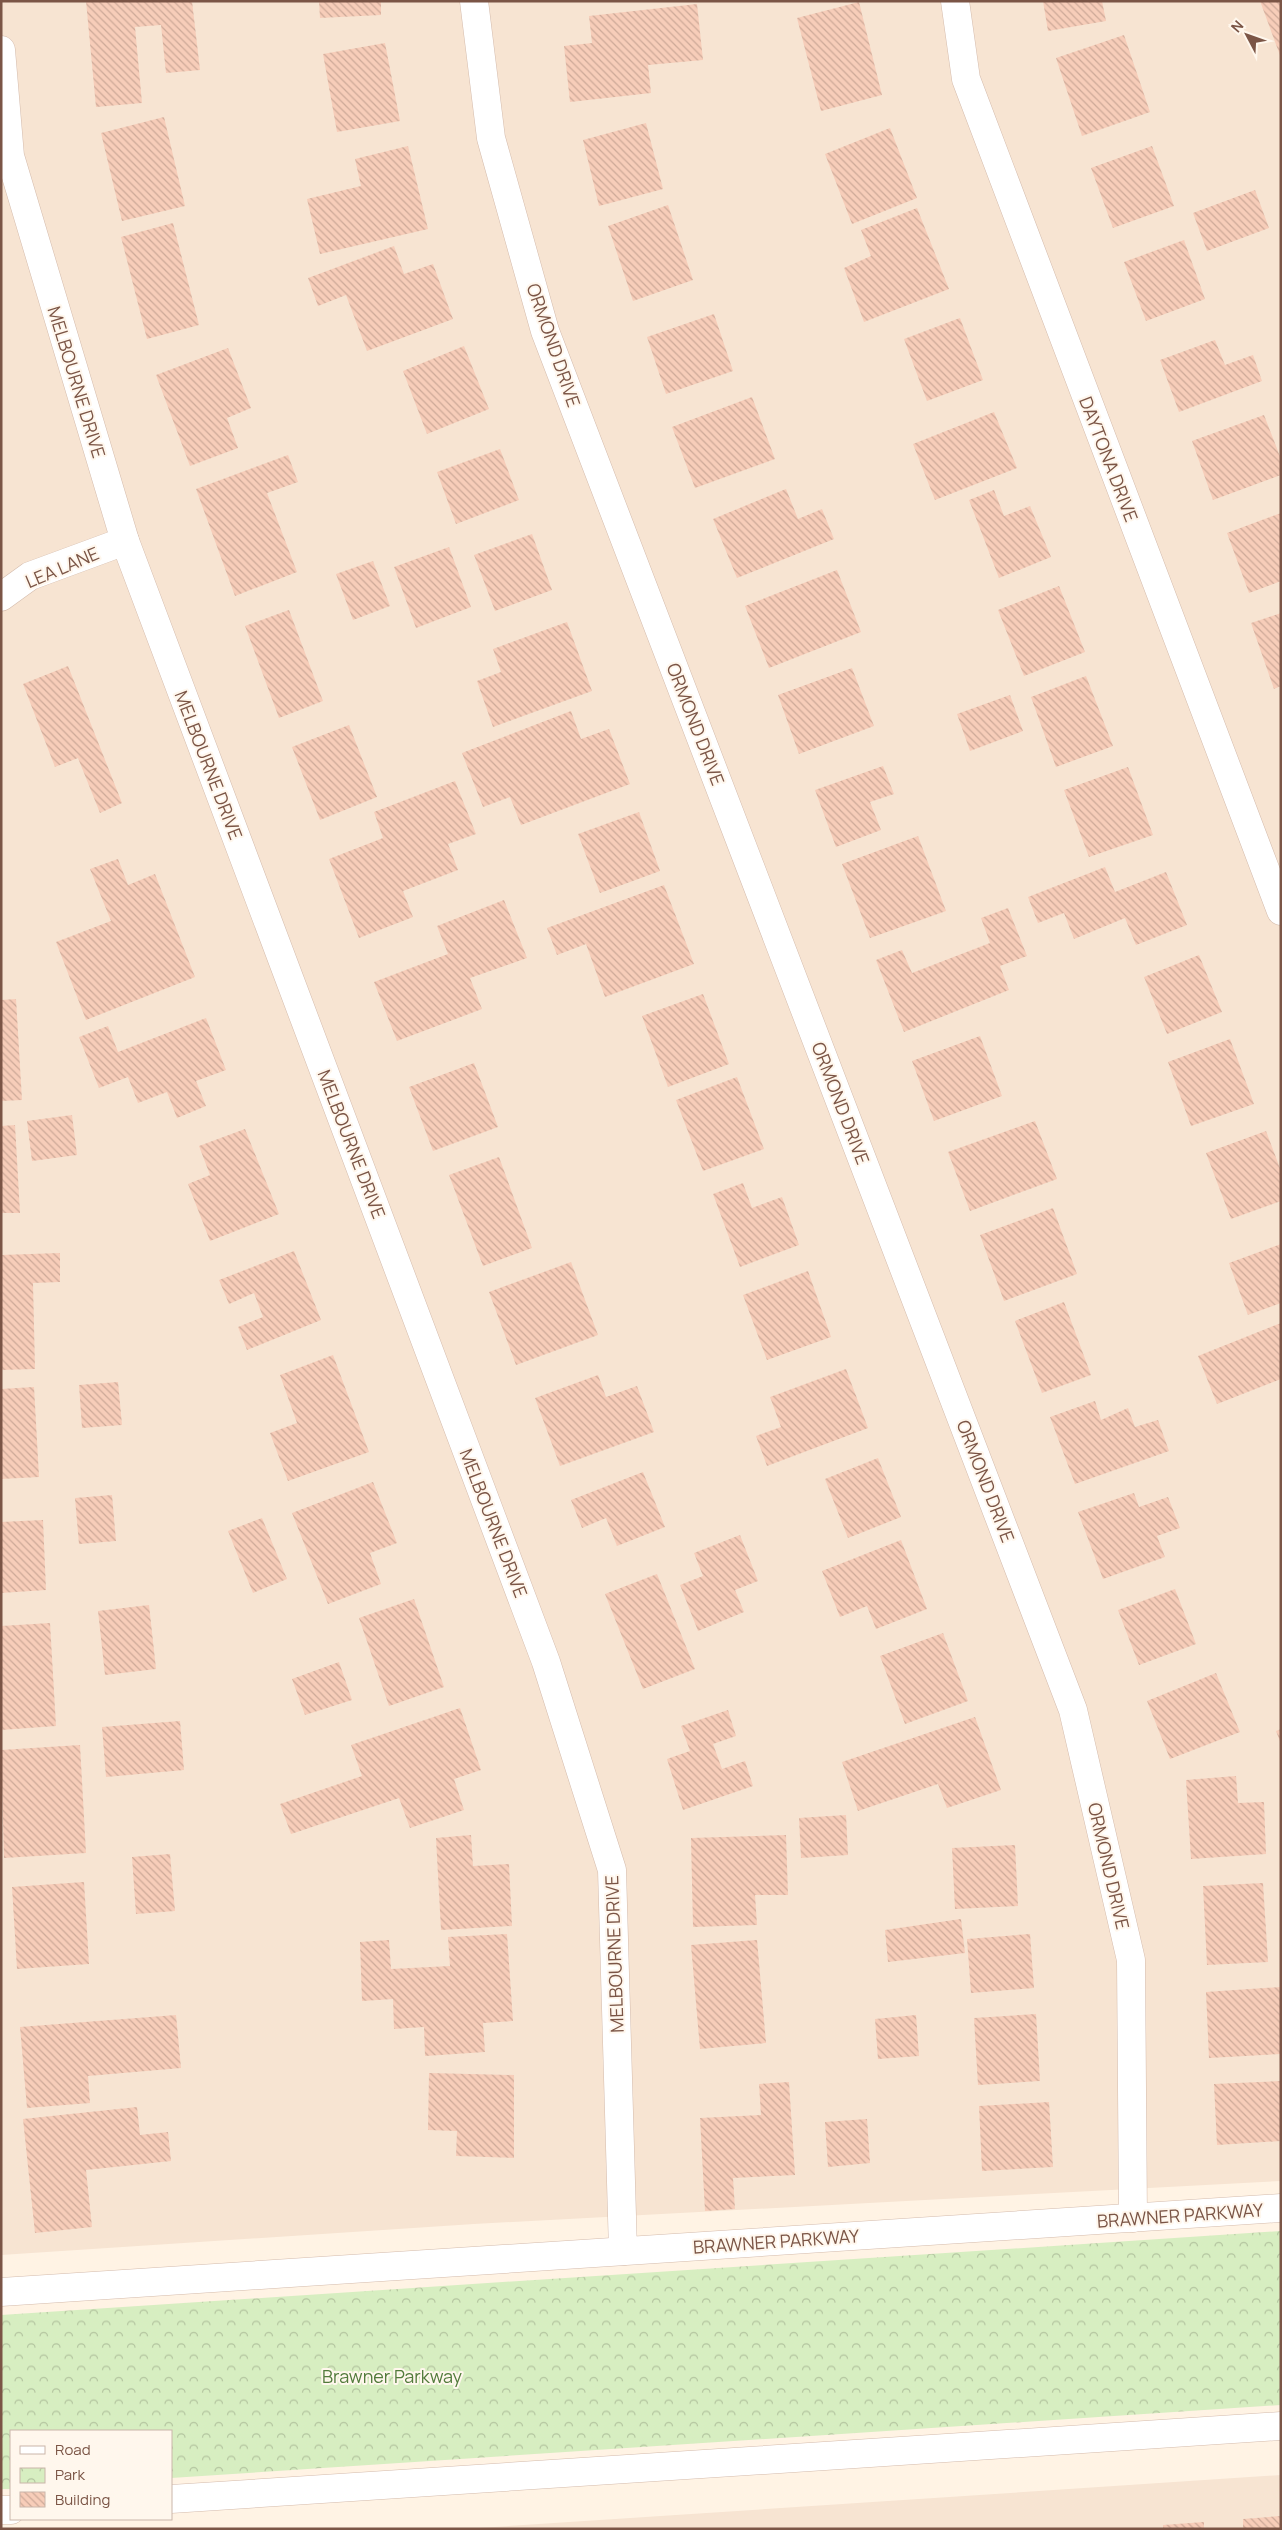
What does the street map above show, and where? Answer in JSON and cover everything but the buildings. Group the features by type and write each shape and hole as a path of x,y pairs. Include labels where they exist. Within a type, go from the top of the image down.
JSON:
{"street":[{"name":"ORMOND DRIVE","path":"474,1 491,138 545,331 1074,1710 1131,1960 1133,2218"},
{"name":"DAYTONA DRIVE","path":"955,1 966,80 1281,912"},
{"name":"MELBOURNE DRIVE","path":"1,50 6,156 125,541 546,1662 612,1870 623,2251"},
{"name":"LEA LANE","path":"1,597 30,576 125,541"},
{"name":"BRAWNER PARKWAY","path":"1,2292 1281,2208"},
{"path":"172,2499 1281,2426"}],"shaded area":[{"path":"1,1 1281,1 1281,2181 474,2224 1,2255"},
{"path":"1281,2475 1281,2529 464,2529"}],"green space":[{"name":"Brawner Parkway","path":"1281,2231 1281,2405 172,2478 172,2430 10,2430 10,2489 1,2489 1,2315"}]}
